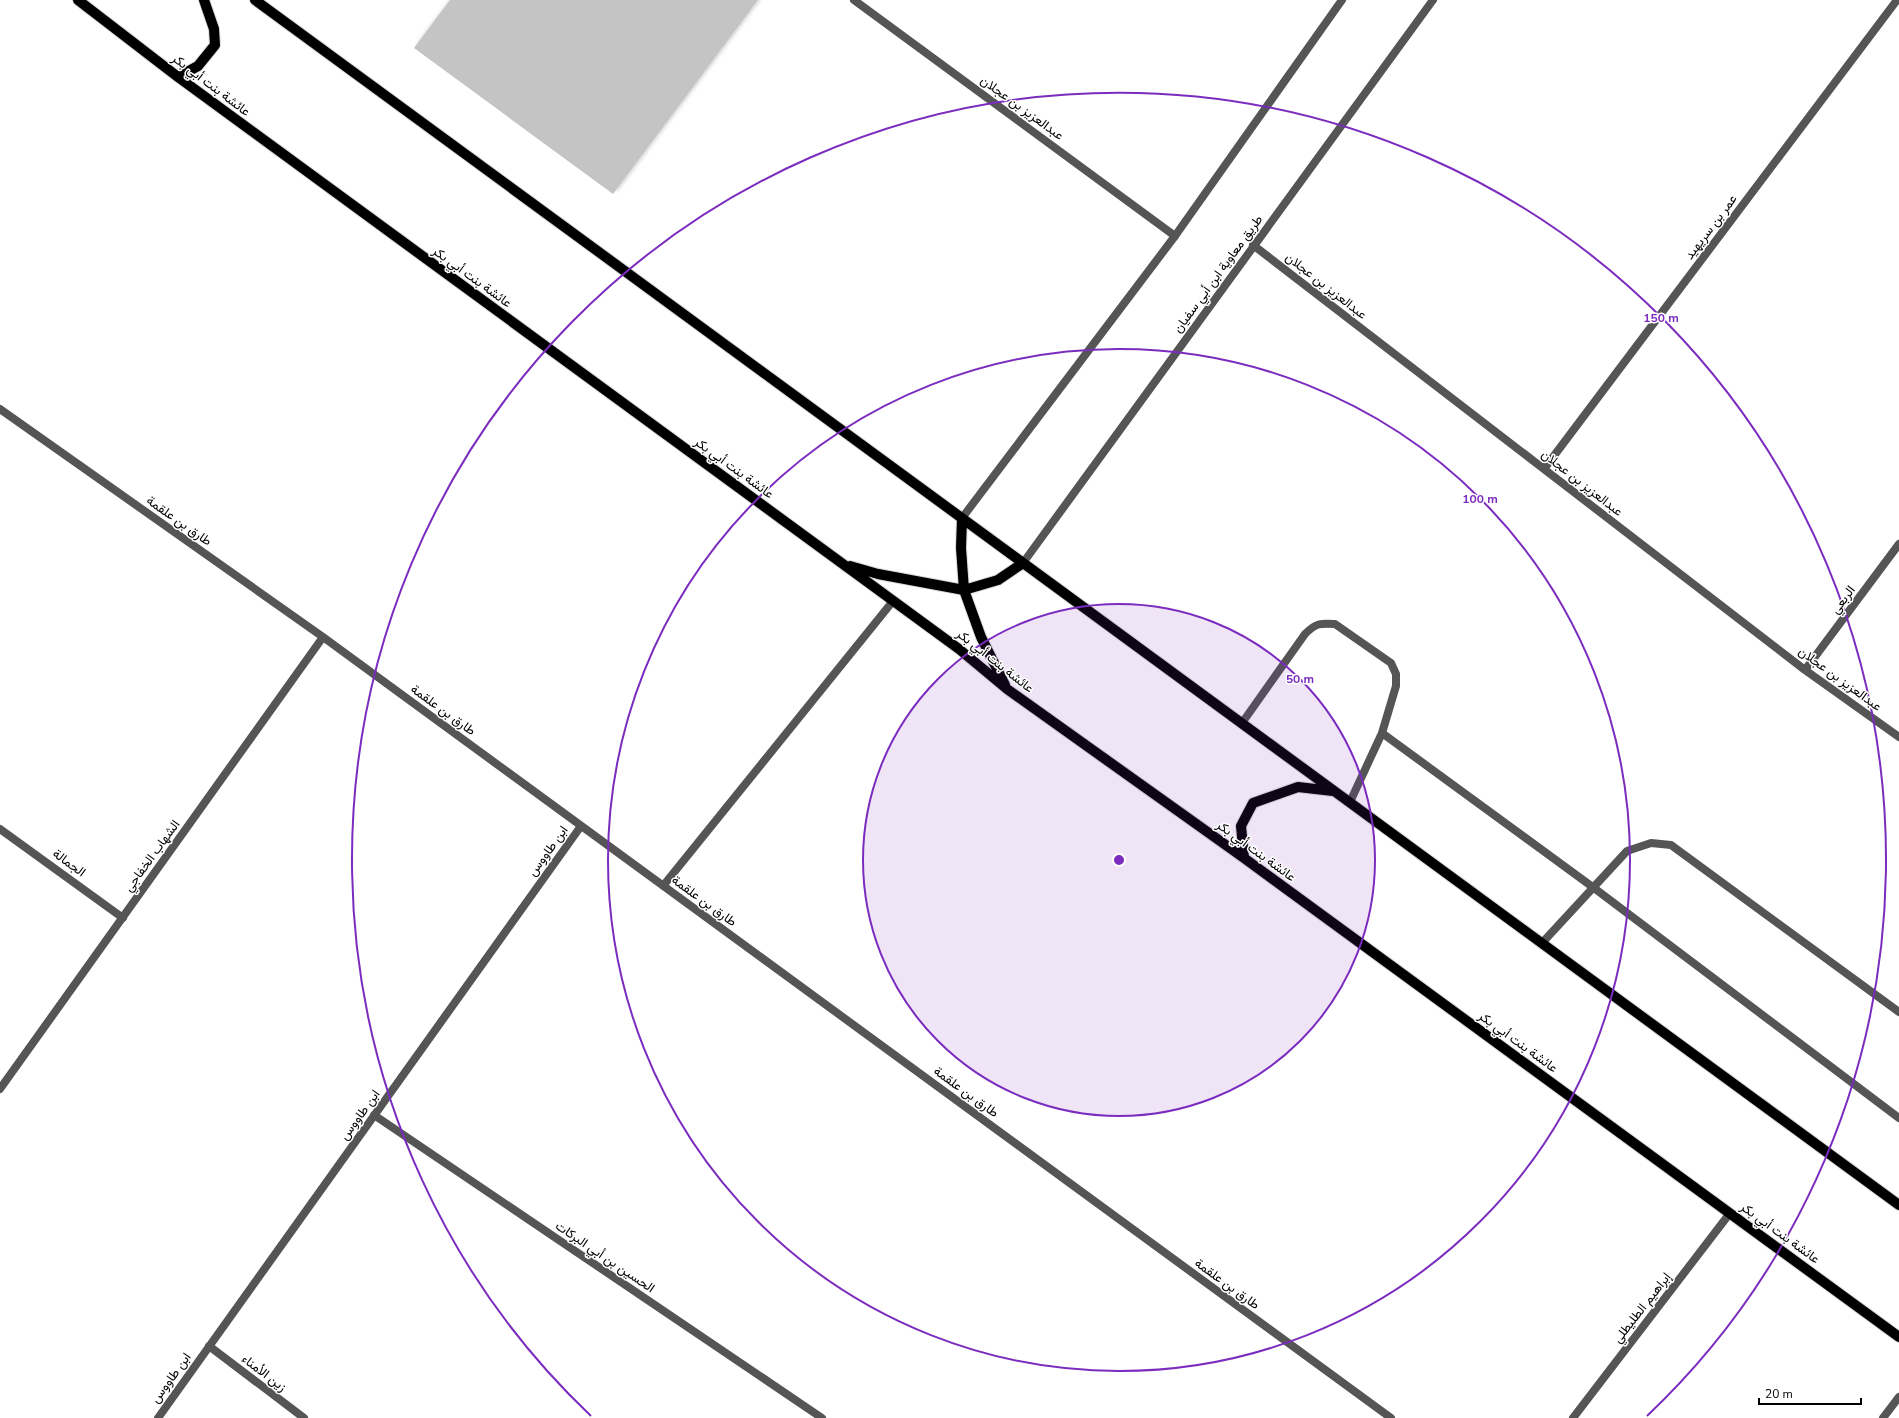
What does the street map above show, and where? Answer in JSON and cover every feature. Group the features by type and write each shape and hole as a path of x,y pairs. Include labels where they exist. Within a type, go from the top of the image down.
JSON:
{"main road":[{"name":"عائشة بنت أبي بكر","path":"78,0 178,77 959,648 1007,689 1244,858 1899,1337"},
{"path":"178,77 198,66 215,45 214,29 204,0"},
{"path":"255,0 1899,1205"},
{"path":"962,518 961,548 964,590 981,637 1007,689"},
{"path":"844,565 878,574 964,590 998,580 1023,563"},
{"path":"1244,858 1241,826 1253,802 1298,787 1336,792"}],"street":[{"name":"عبدالعزيز بن عجلان","path":"854,0 1174,236"},
{"path":"962,518 1174,236 1342,0"},
{"name":"طريق معاوية ابن أبي سفيان","path":"1023,563 1253,245 1433,0"},
{"name":"عمر بن سريهيد","path":"1544,469 1897,0"},
{"name":"عبدالعزيز بن عجلان","path":"1253,245 1806,670 1899,737"},
{"name":"طارق بن علقمة","path":"0,409 324,637 1391,1418"},
{"name":"الربعي","path":"1806,670 1899,544"},
{"path":"663,886 894,601"},
{"path":"1242,723 1305,634 1314,625 1324,623 1336,624 1391,663 1396,674 1396,686 1382,733 1350,802"},
{"name":"الشهاب الخفاجي","path":"0,1088 324,637"},
{"path":"1382,733 1594,888 1899,1118"},
{"name":"ابن طاووس","path":"158,1418 581,826"},
{"name":"الجمالة","path":"0,829 123,918"},
{"path":"1542,943 1627,851 1651,843 1671,846 1899,1012"},
{"name":"الحسين بن أبي البركات","path":"374,1115 822,1418"},
{"name":"إبراهيم الطليطلي","path":"1573,1418 1730,1214"},
{"name":"زين الأمناء","path":"209,1346 304,1418"},
{"path":"1883,1418 1899,1397"}],"building":[{"path":"450,0 758,0 613,194 414,48"}]}
